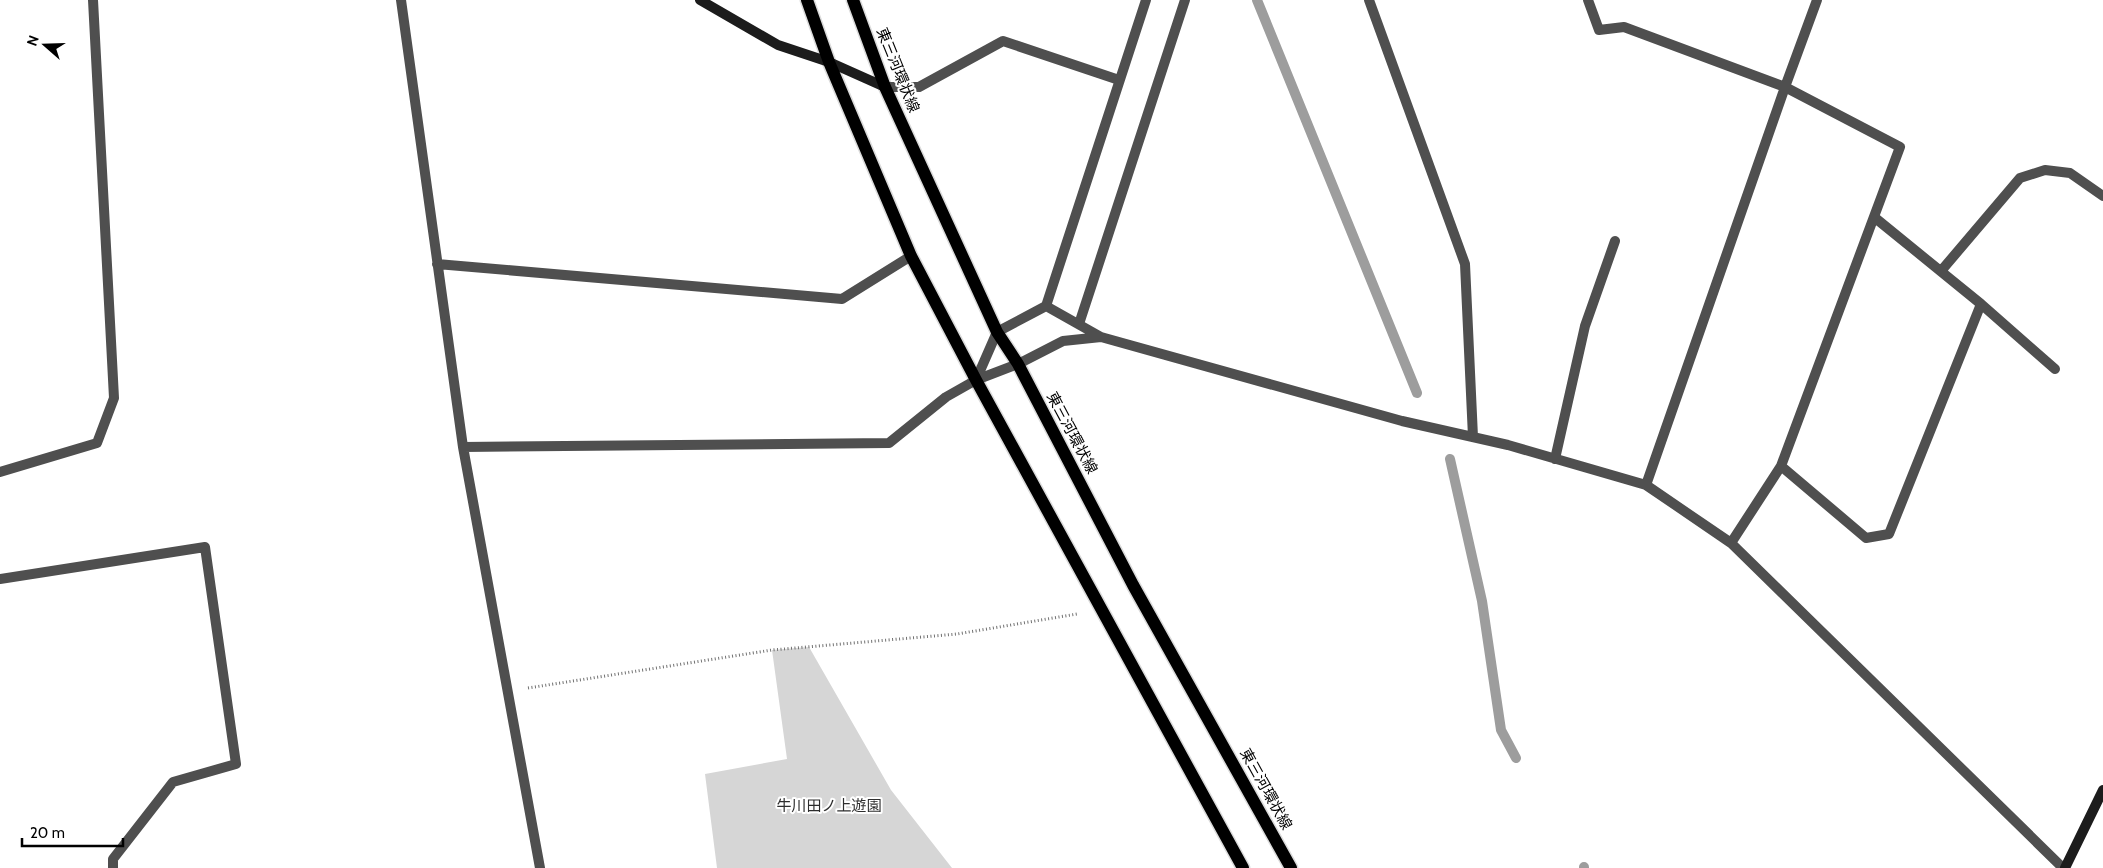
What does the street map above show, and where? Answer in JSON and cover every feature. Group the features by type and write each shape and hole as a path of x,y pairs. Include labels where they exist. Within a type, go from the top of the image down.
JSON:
{"main road":[{"path":"807,0 829,62 911,256 1098,606 1243,868"},
{"name":"東三河環状線","path":"853,0 885,87 997,332 1018,364 1132,585 1292,868"}],"street":[{"path":"0,472 97,443 114,398 93,0"},
{"path":"401,0 463,447 540,868"},
{"path":"700,0 778,44 829,62 885,87 919,87 1003,41 1119,80"},
{"path":"976,380 997,332 1046,306 1146,0"},
{"path":"1079,324 1185,0"},
{"path":"1369,0 1465,264 1473,437"},
{"path":"1588,0 1599,30 1624,27 1785,87 1900,147 1781,466 1731,543"},
{"path":"1646,485 1816,0"},
{"path":"1941,271 2020,178 2046,170 2070,173 2103,196"},
{"path":"1874,216 1981,304 2055,369"},
{"path":"1555,459 1586,326 1615,241"},
{"path":"437,264 842,299 911,256"},
{"path":"1781,466 1866,538 1889,534 1981,304"},
{"path":"1046,306 1101,337 1402,421 1473,437 1646,485 1731,543 2064,868 2103,790"},
{"path":"463,447 889,443 946,397 976,380 1018,364 1063,341 1101,337"},
{"path":"0,579 205,547 236,764 172,782 113,858 114,868"}],"path":[{"path":"508,690 772,650 957,634 1074,615 1098,606"}],"green space":[{"name":"牛川田ノ上遊園","path":"809,647 891,790 952,868 717,868 705,774 787,759 772,650"}],"waterway":[{"path":"1257,0 1417,393"},
{"path":"1450,459 1482,601 1501,730 1516,758"}]}
